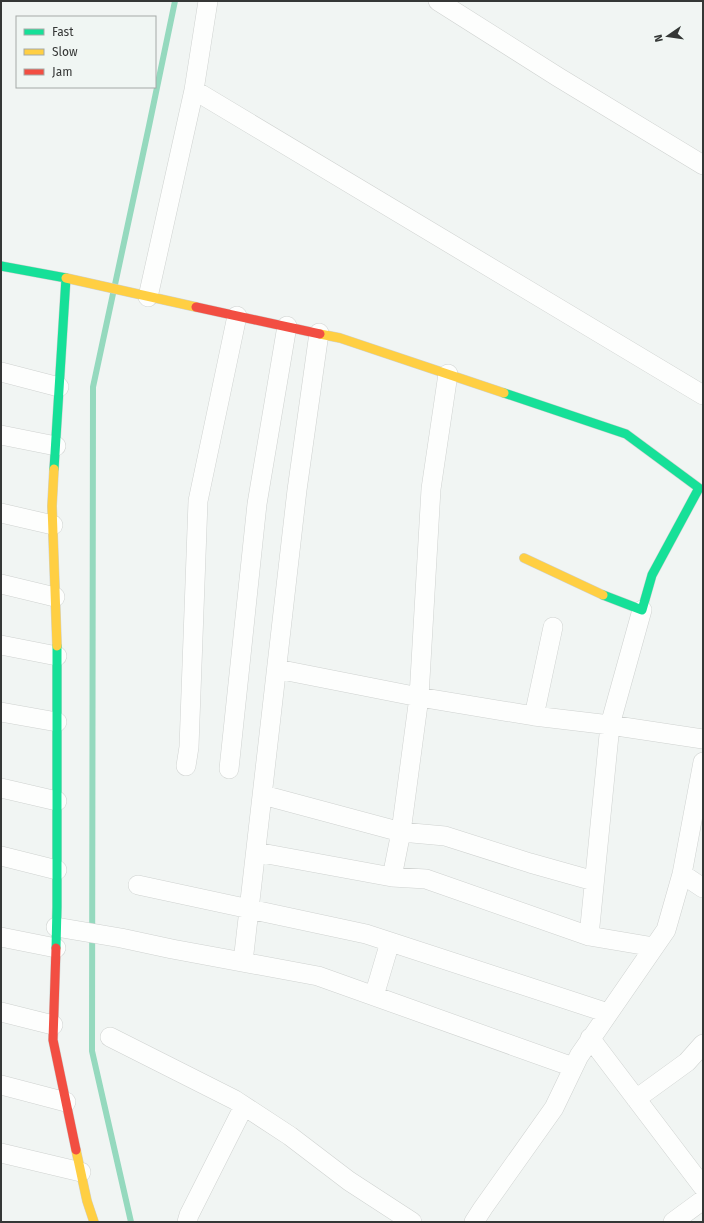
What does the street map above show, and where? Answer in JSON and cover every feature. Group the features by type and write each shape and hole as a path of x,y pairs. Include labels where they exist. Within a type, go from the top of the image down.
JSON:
{"street":[{"path":"148,297 194,90 208,1"},
{"path":"438,1 703,166"},
{"path":"194,90 703,395"},
{"path":"1,266 66,278 340,338 626,434 699,488 652,575 610,725 589,936"},
{"path":"66,278 52,506 57,656 56,948 52,1040 81,1172 94,1222"},
{"path":"186,766 189,747 198,501 237,316"},
{"path":"229,769 257,504 287,326"},
{"path":"243,962 297,490 319,333"},
{"path":"1,372 59,387"},
{"path":"392,877 401,832 419,697 431,489 448,374"},
{"path":"1,435 56,446"},
{"path":"1,513 52,525"},
{"path":"524,558 607,597 642,610"},
{"path":"1,584 55,597"},
{"path":"534,716 553,627"},
{"path":"1,645 57,656"},
{"path":"277,669 419,697 534,716 610,725 703,739"},
{"path":"1,712 57,722"},
{"path":"474,1222 554,1108 578,1056 666,930 682,874 703,762"},
{"path":"1,788 57,801"},
{"path":"263,795 401,832 445,836 530,863 594,881"},
{"path":"256,852 392,877 426,879 589,936 654,948"},
{"path":"1,856 57,870"},
{"path":"682,874 703,888"},
{"path":"138,885 366,934 608,1014"},
{"path":"56,927 318,976 573,1067"},
{"path":"1,937 56,948"},
{"path":"374,996 390,942"},
{"path":"1,1012 53,1025"},
{"path":"110,1037 235,1100 290,1136 349,1181 412,1222"},
{"path":"590,1038 703,1187"},
{"path":"636,1099 687,1062 703,1044"},
{"path":"1,1085 66,1102"},
{"path":"187,1222 189,1215 244,1106"},
{"path":"1,1153 81,1172"},
{"path":"673,1222 703,1200"}],"waterway":[{"path":"131,1222 92,1051 93,387 175,1"}],"traffic: fast":[{"path":"1,266 66,278 54,469"},
{"path":"504,393 626,434 699,488 652,575 642,610 603,595"},
{"path":"56,948 57,646"}],"traffic: slow":[{"path":"66,278 196,307"},
{"path":"320,334 340,338 504,393"},
{"path":"54,469 52,506 57,646"},
{"path":"524,558 603,595"},
{"path":"76,1150 87,1201 94,1222"}],"traffic: jam":[{"path":"196,307 320,334"},
{"path":"56,948 53,1040 76,1150"}]}
